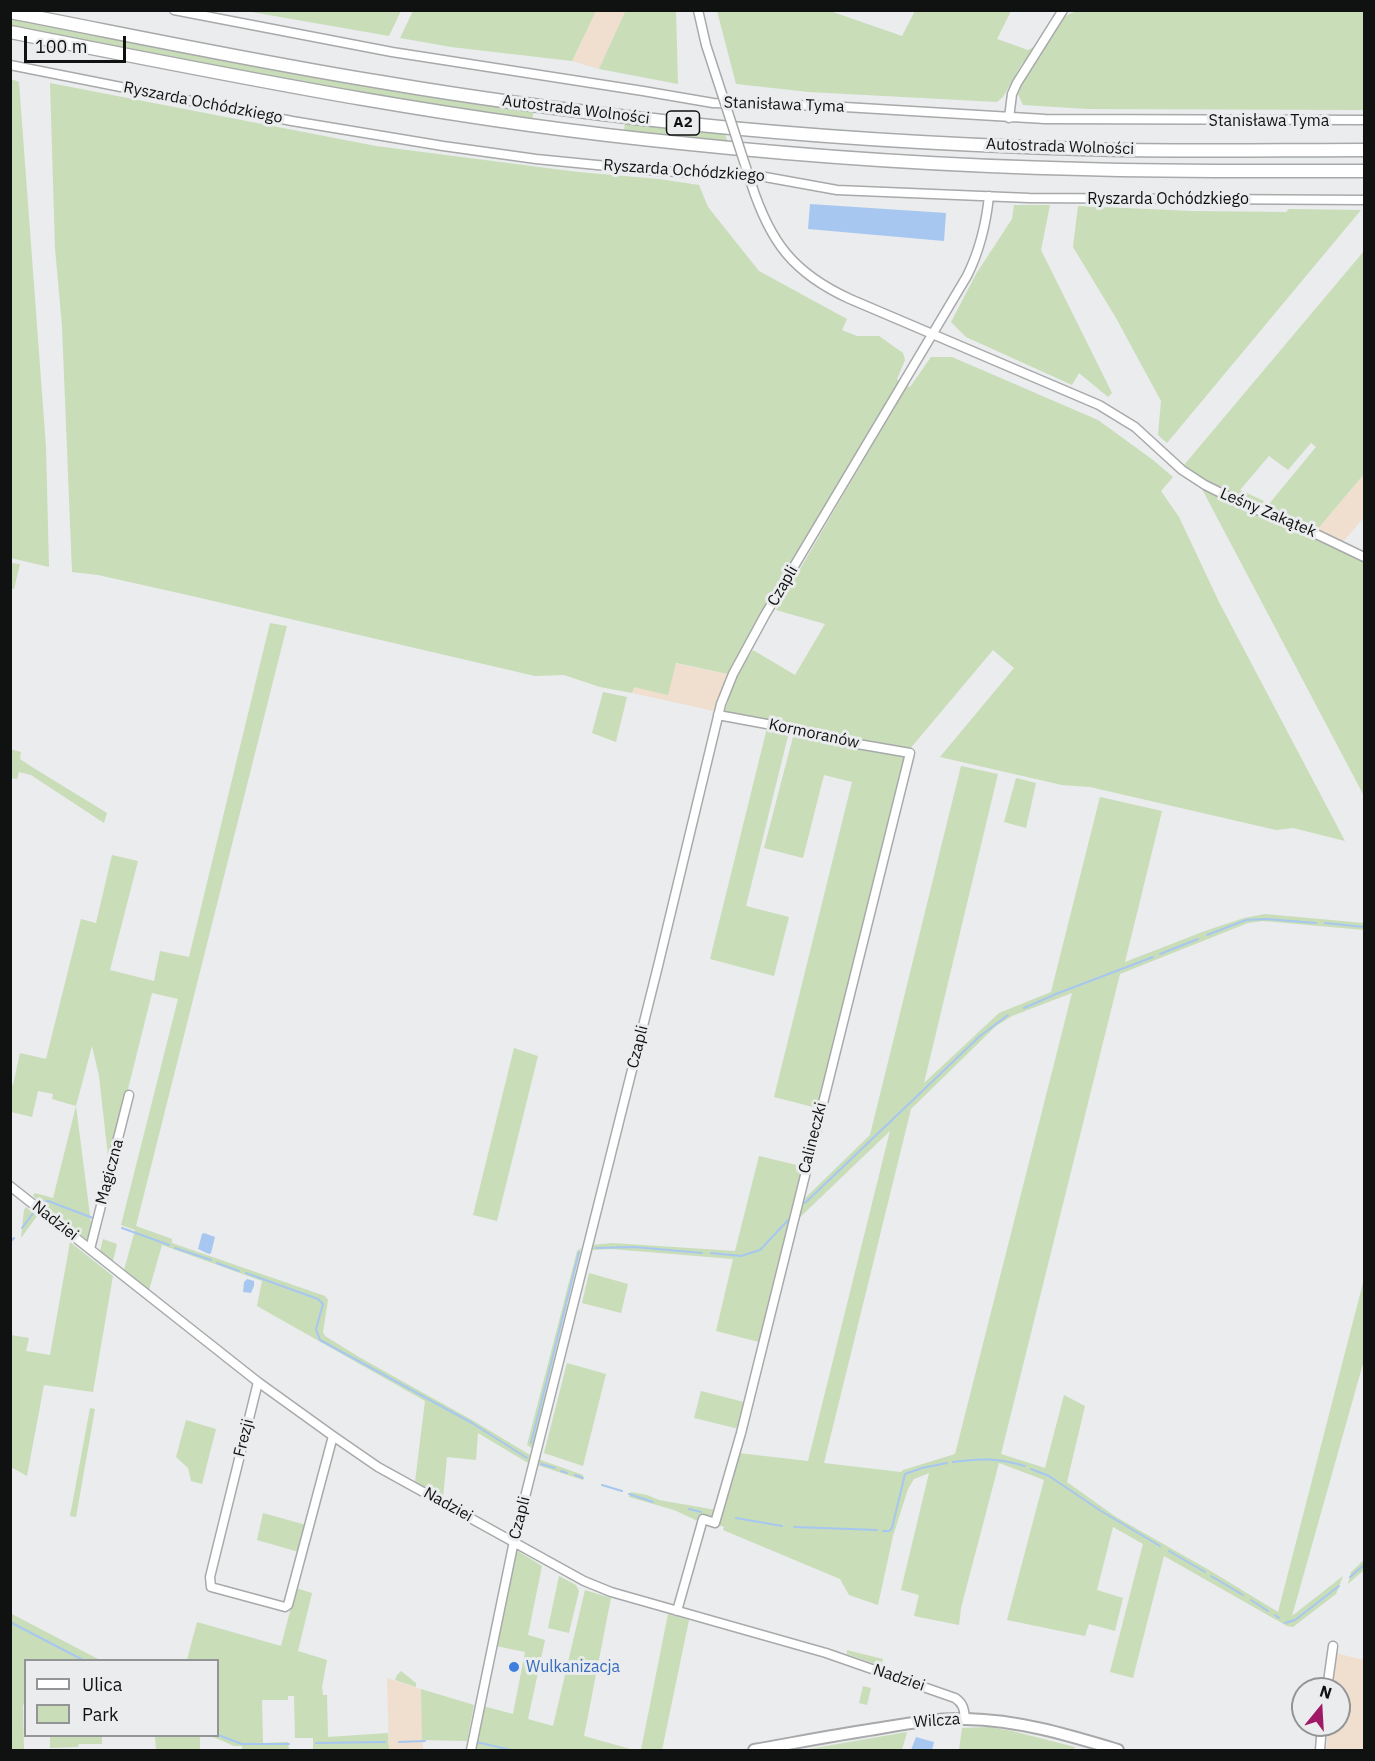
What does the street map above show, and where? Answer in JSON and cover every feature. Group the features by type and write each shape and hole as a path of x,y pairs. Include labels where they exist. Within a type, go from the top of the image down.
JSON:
{"highway":[{"name":"Autostrada Wolności","path":"10,12 280,65 380,82 681,123 983,146 1365,150"},
{"name":"Autostrada Wolności","path":"10,32 219,74 376,102 678,143 981,166 1106,170 1365,171"}],"main road":[{"name":"Wilcza","path":"754,1750 920,1721 965,1718 1042,1728 1118,1750"}],"street":[{"name":"Stanisława Tyma","path":"174,10 423,57 713,103 828,106 1010,118 1365,120"},
{"name":"Leśny Zakątek","path":"699,10 706,45 763,218 785,253 816,281 833,291 1099,405 1135,428 1174,464 1205,485 1365,557"},
{"path":"1010,118 1012,94 1017,83 1063,10"},
{"name":"Ryszarda Ochódzkiego","path":"10,65 292,121 496,154 658,171 754,175 837,190 989,196 1365,200"},
{"name":"Czapli","path":"471,1750 514,1541 658,966 718,715 733,674 765,615 973,263 984,231 989,196"},
{"name":"Kormoranów","path":"718,715 910,753"},
{"name":"Calineczki","path":"677,1611 703,1519 715,1523 743,1423 910,753"},
{"name":"Magiczna","path":"90,1249 129,1095"},
{"name":"Nadziei","path":"10,1186 258,1382 378,1467 584,1581 611,1592 825,1653 952,1697 962,1704 965,1718"},
{"name":"Frezji","path":"258,1382 210,1577 212,1587 287,1606 291,1599 333,1436"},
{"path":"1329,1677 1333,1646"}],"shaded area":[{"path":"596,11 626,11 599,69 572,61"},
{"path":"1364,474 1364,517 1343,542 1316,531"},
{"path":"642,657 728,674 714,711 632,693"},
{"path":"1335,1653 1364,1660 1364,1750 1326,1750 1328,1737 1351,1737 1351,1677 1332,1677"},
{"path":"387,1678 421,1689 423,1750 389,1750"}],"green space":[{"path":"413,10 596,11 572,61 451,47 400,38"},
{"path":"626,10 676,11 678,84 599,69"},
{"path":"246,11 401,11 389,36"},
{"path":"717,11 830,11 902,36 915,11 1011,11 997,39 1028,50 1035,46 1003,97 997,102 809,92 736,84"},
{"path":"1077,11 1364,11 1364,110 1088,109 1023,105 1018,94 1025,78 1062,17"},
{"path":"10,16 534,110 532,121 421,105 11,28"},
{"path":"11,79 19,82 46,447 49,567 11,558"},
{"path":"50,83 376,146 699,185 708,207 759,271 847,319 842,330 857,336 879,336 903,353 905,360 897,379 899,381 728,674 676,663 668,695 634,687 632,693 600,687 564,675 535,676 192,596 98,575 72,572 62,326 55,248"},
{"path":"625,121 724,131 728,143 624,133"},
{"path":"1014,205 1050,205 1041,250 1112,393 1108,397 1079,373 1072,385 966,337 951,322 976,274 1012,219"},
{"path":"1078,206 1192,211 1361,210 1167,443 1158,435 1161,401 1116,318 1073,247"},
{"path":"1364,251 1364,474 1316,531 1264,510 1316,447 1311,443 1288,470 1269,456 1240,490 1264,501 1259,508 1207,482 1184,465"},
{"path":"931,357 952,357 1098,420 1173,477 1161,491 1179,517 1219,602 1345,841 1293,828 1276,830 1090,787 1062,785 940,757 1014,668 993,650 909,750 724,714 736,676 753,650 795,675 825,624 776,610 907,386 910,387"},
{"path":"1204,487 1364,560 1364,796 1202,489"},
{"path":"12,563 20,564 14,589 11,588"},
{"path":"270,623 287,626 136,1226 172,1239 172,1243 325,1296 328,1300 323,1332 325,1336 530,1455 528,1463 478,1433 476,1460 447,1457 443,1498 415,1482 425,1401 257,1306 262,1281 162,1245 149,1290 124,1270 135,1230 121,1225 178,999 152,993 109,1165 99,1076 92,1046 76,1106 52,1099 53,1094 38,1091 32,1117 11,1112 11,1084 13,1085 20,1053 46,1059 81,919 96,923 112,855 138,861 110,970 154,981 160,951 189,957"},
{"path":"603,692 627,697 616,742 592,733"},
{"path":"767,728 789,732 746,906 789,917 774,976 710,959"},
{"path":"794,733 901,754 906,762 817,1108 774,1097 852,782 824,775 803,858 764,848"},
{"path":"10,749 21,752 20,759 107,813 104,823 31,775 19,772 17,779 11,778"},
{"path":"961,766 998,774 924,1083 999,1013 1051,992 1100,797 1162,811 1125,962 1205,931 1244,918 1265,914 1364,923 1364,930 1263,921 1248,923 1120,974 1001,1454 1045,1468 1064,1395 1085,1406 1067,1482 1116,1517 1278,1612 1364,1279 1364,1360 1292,1616 1343,1576 1336,1594 1293,1627 1287,1626 1164,1556 1133,1678 1110,1672 1143,1544 1113,1527 1097,1590 1123,1598 1115,1631 1089,1624 1085,1636 1007,1620 1044,1480 1002,1464 999,1463 961,1608 959,1625 914,1616 919,1595 901,1590 929,1473 914,1479 908,1489 893,1536 878,1605 849,1595 840,1579 723,1530 724,1527 719,1525 738,1453 808,1461 890,1131 794,1223 799,1204 870,1135","holes":["1072,993 955,1454 901,1472 824,1463 911,1109 996,1026 1012,1016"]},
{"path":"1016,778 1036,783 1026,828 1004,822"},
{"path":"514,1048 538,1056 497,1221 473,1215"},
{"path":"76,1106 92,1231 90,1242 33,1196 35,1193 53,1198"},
{"path":"759,1156 805,1167 759,1342 716,1331 733,1259 611,1249 591,1250 592,1245 612,1243 735,1251"},
{"path":"26,1207 37,1216 21,1238 24,1210"},
{"path":"103,1239 117,1244 113,1261 100,1251"},
{"path":"70,1242 113,1276 93,1392 44,1385 27,1476 11,1467 11,1335 29,1338 26,1351 50,1355"},
{"path":"581,1248 532,1448 527,1445 577,1251"},
{"path":"589,1273 628,1284 621,1313 582,1303"},
{"path":"567,1363 606,1374 583,1466 544,1453"},
{"path":"701,1391 744,1402 738,1427 694,1418"},
{"path":"90,1408 95,1409 76,1517 70,1516"},
{"path":"186,1420 216,1429 202,1484 191,1481 188,1468 176,1457"},
{"path":"538,1459 583,1475 583,1480 537,1465"},
{"path":"631,1492 659,1500 716,1510 713,1518 701,1515 700,1522 674,1510 629,1497"},
{"path":"263,1513 306,1525 299,1552 257,1540"},
{"path":"516,1550 542,1566 528,1635 545,1640 528,1719 553,1726 585,1590 611,1598 584,1736 634,1750 474,1750 483,1706 513,1714 525,1652 496,1646"},
{"path":"1364,1560 1364,1570 1348,1584 1351,1572"},
{"path":"559,1576 576,1585 579,1591 569,1633 548,1628"},
{"path":"296,1588 312,1593 298,1651 327,1660 322,1687 323,1695 327,1695 328,1737 388,1733 389,1750 313,1750 313,1738 295,1738 294,1696 288,1696 288,1700 262,1700 263,1743 288,1742 289,1750 242,1750 242,1746 234,1746 213,1737 219,1737 219,1659 187,1659 197,1622 281,1646"},
{"path":"10,1613 98,1659 24,1659 24,1750 11,1750"},
{"path":"668,1614 689,1620 662,1750 641,1750"},
{"path":"847,1650 883,1659 881,1666 847,1654"},
{"path":"401,1671 416,1683 416,1687 395,1680"},
{"path":"863,1686 871,1688 867,1705 859,1703"},
{"path":"421,1689 474,1705 467,1741 422,1740"},
{"path":"988,1727 1075,1747 1074,1750 959,1750 962,1728"},
{"path":"907,1732 902,1750 803,1750"},
{"path":"50,1737 102,1737 102,1744 50,1748"},
{"path":"155,1737 200,1737 200,1750 156,1750"}],"water":[{"path":"810,204 946,213 944,241 808,229"},
{"path":"204,1233 215,1237 209,1254 198,1249"},
{"path":"247,1279 254,1281 251,1293 243,1292 244,1282"},
{"path":"916,1737 934,1742 932,1750 911,1750"}],"waterway":[{"path":"1207,935 1246,920 1266,919 1316,923"},
{"path":"1325,923 1364,927"},
{"path":"1160,954 1198,939"},
{"path":"1024,1008 1153,957"},
{"path":"805,1203 980,1036 1008,1015"},
{"path":"41,1203 48,1201 93,1218"},
{"path":"22,1228 34,1212"},
{"path":"711,1253 741,1256 760,1250 791,1217"},
{"path":"122,1228 169,1245"},
{"path":"10,1242 14,1238"},
{"path":"596,1248 634,1247 702,1253"},
{"path":"175,1248 211,1260"},
{"path":"531,1443 579,1252"},
{"path":"217,1263 239,1271"},
{"path":"246,1273 318,1299 323,1304 316,1329 320,1340 472,1423 527,1458"},
{"path":"953,1462 989,1459 1025,1466"},
{"path":"883,1531 889,1531 892,1528 905,1474 947,1463"},
{"path":"541,1464 555,1468"},
{"path":"1031,1469 1049,1476 1101,1511 1160,1546"},
{"path":"561,1471 567,1473"},
{"path":"575,1475 583,1478"},
{"path":"602,1485 622,1491"},
{"path":"629,1494 653,1502"},
{"path":"689,1509 701,1512"},
{"path":"736,1518 782,1526"},
{"path":"794,1527 877,1530"},
{"path":"1169,1551 1205,1572"},
{"path":"1350,1577 1364,1565"},
{"path":"1211,1576 1243,1595"},
{"path":"1285,1623 1295,1620 1339,1586"},
{"path":"1251,1600 1268,1611"},
{"path":"1275,1615 1279,1618"},
{"path":"10,1622 81,1659"},
{"path":"219,1735 242,1744 289,1744"},
{"path":"399,1742 425,1741"},
{"path":"316,1743 385,1742"},
{"path":"476,1742 511,1750"}],"place":[{"name":"Wulkanizacja","path":"514,1667"}]}
